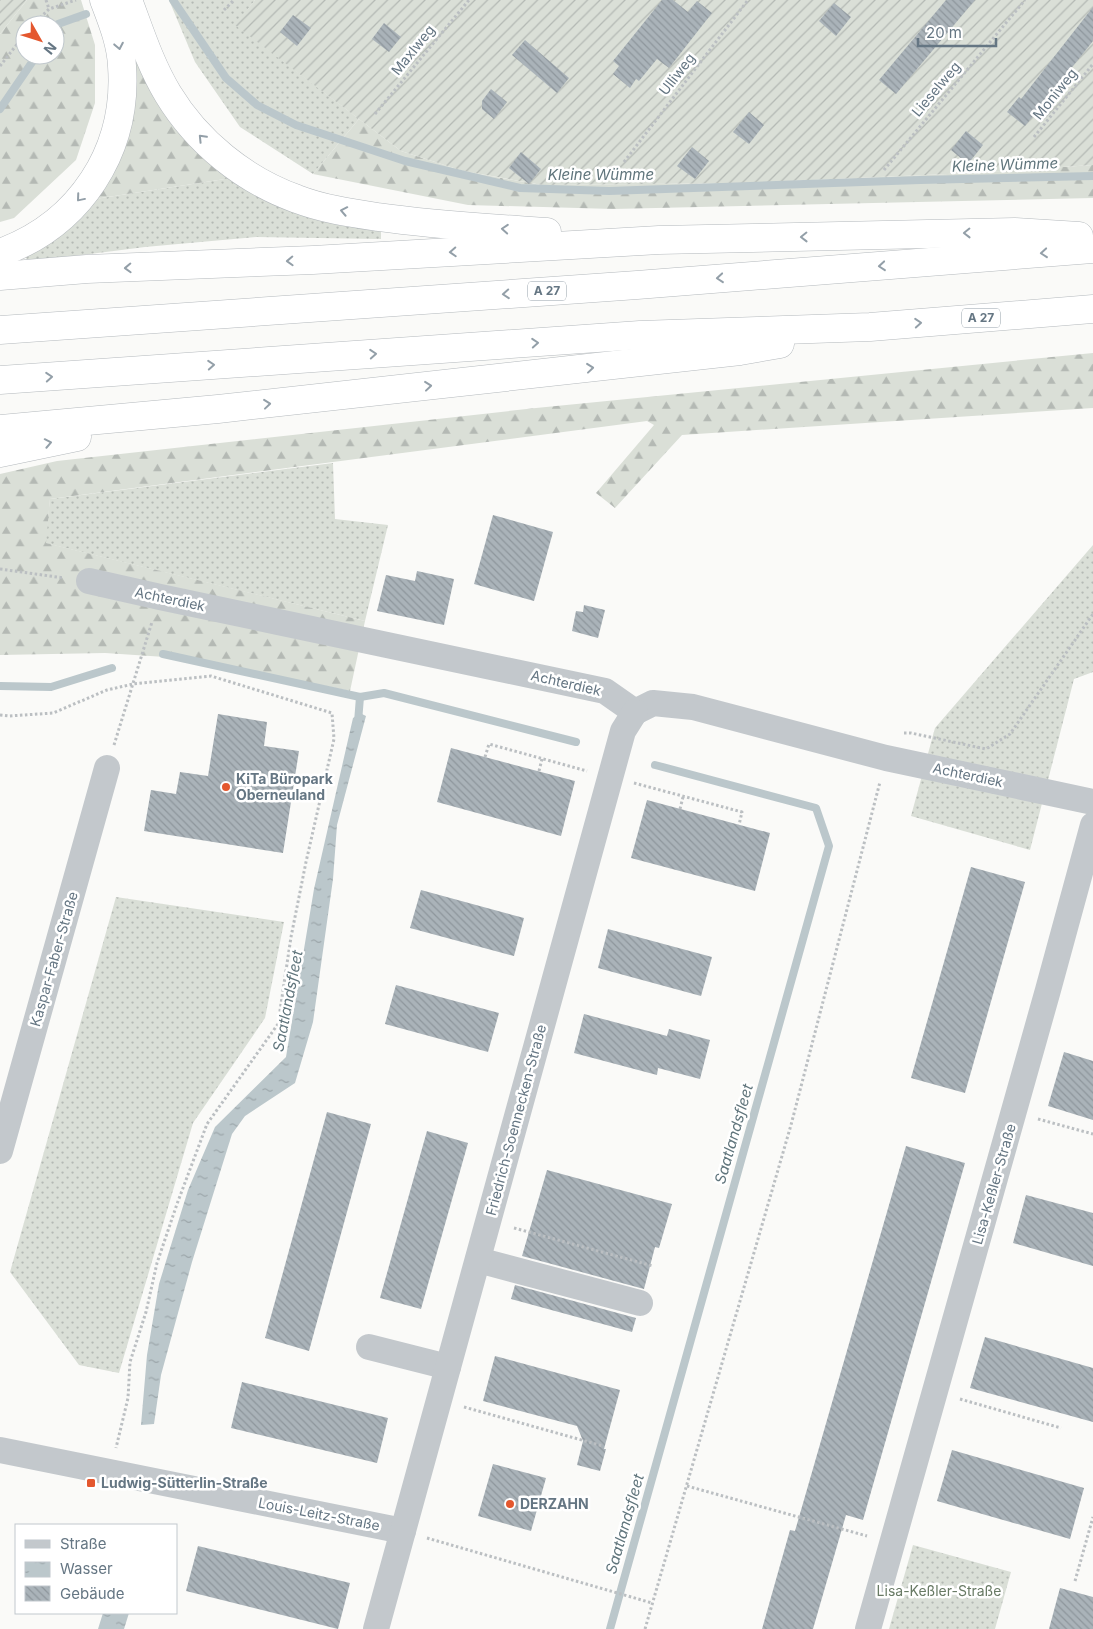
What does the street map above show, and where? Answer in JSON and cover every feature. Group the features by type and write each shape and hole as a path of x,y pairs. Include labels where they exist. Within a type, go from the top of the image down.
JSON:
{"highway":[{"path":"0,252 37,236 58,220 77,202 94,181 106,160 115,137 121,113 123,89 122,64 118,40 104,0"},
{"path":"128,0 156,72 184,117 221,156 270,188 324,208 415,222 659,240"},
{"path":"0,276 87,269 323,259 659,240 1015,232 1093,236"},
{"name":"A 27","path":"0,330 627,286 1093,249"},
{"name":"A 27","path":"0,380 640,336 870,327 1093,309"},
{"path":"0,429 218,409 740,351 870,327"},
{"path":"0,453 218,409"}],"street":[{"name":"Achterdiek","path":"89,581 605,691 635,712 653,703 693,707 886,758 1093,802"},
{"name":"Friedrich-Soennecken-Straße","path":"376,1629 623,731 635,712"},
{"name":"Kaspar-Faber-Straße","path":"0,1150 107,768"},
{"name":"Lisa-Keßler-Straße","path":"868,1629 1093,825"},
{"path":"478,1260 640,1303"},
{"path":"369,1347 448,1367"},
{"name":"Louis-Leitz-Straße","path":"0,1450 403,1531"}],"path":[{"path":"46,0 49,9"},
{"path":"43,15 49,9 76,0"},
{"path":"224,10 234,0"},
{"name":"Maxlweg","path":"375,114 469,0"},
{"name":"Ulliweg","path":"624,162 748,0"},
{"name":"Lieselweg","path":"884,170 1025,0"},
{"path":"0,66 15,47"},
{"name":"Moniweg","path":"1034,137 1093,64"},
{"path":"0,569 89,581"},
{"path":"107,768 160,597"},
{"path":"645,1629 791,1125 893,734 911,733 986,749 1010,734 1093,614"},
{"path":"0,715 53,713 108,690 133,684 211,676 332,713 334,738 291,937 278,1024 207,1124 157,1263 146,1312 130,1362 128,1398 110,1472"},
{"path":"539,771 542,759"},
{"path":"680,809 683,797"},
{"path":"1014,1112 1093,1134"},
{"path":"488,1221 653,1266"},
{"path":"935,1391 1061,1428"},
{"path":"439,1400 603,1446"},
{"path":"687,1486 892,1543"},
{"path":"1075,1581 1093,1517"},
{"path":"403,1531 652,1603"}],"green space":[{"path":"0,0 27,0 15,15 0,34"},
{"path":"27,0 81,0 95,45 95,103 76,160 14,218 0,222 0,34 15,15 15,65 65,65 65,15 15,15"},
{"path":"169,0 255,0 236,25 359,119 313,174 240,127 195,62"},
{"path":"255,0 1093,0 1093,165 970,173 747,183 542,185 463,171 401,151 235,25"},
{"path":"135,44 238,177 95,199 120,154 136,82"},
{"path":"359,119 401,151 463,171 541,185 747,183 970,173 1093,165 1093,198 613,209 468,205 313,174"},
{"path":"238,177 381,229 381,239 256,237 145,247 27,262 25,251 95,199"},
{"path":"1093,353 1093,408 682,435 615,508 596,493 654,425 647,421 50,499 46,543 365,621 350,691 195,659 105,653 0,655 0,474 57,461 536,408"},
{"path":"333,463 335,519 388,525 365,621 45,543 50,499"},
{"path":"1093,545 1093,672 1074,679 1030,850 911,816 935,728"},
{"path":"116,897 284,922 265,1018 193,1123 119,1373 79,1365 10,1272"},
{"name":"Lisa-Keßler-Straße","path":"913,1545 1011,1572 995,1629 889,1629"}],"water":[{"path":"360,713 366,716 337,825 333,879 313,1022 295,1083 245,1116 232,1134 192,1262 161,1375 154,1424 141,1425 147,1355 159,1284 188,1190 215,1127 286,1057 314,889 353,718"},
{"path":"103,1614 129,1614 124,1629 98,1629"}],"building":[{"path":"662,0 673,0 688,12 697,1 712,13 669,68 657,59 639,81 636,79 630,88 613,74 619,66 613,61"},
{"path":"946,0 975,0 896,94 879,80"},
{"path":"834,3 851,17 836,36 819,21"},
{"path":"1093,7 1093,41 1025,126 1007,112 1019,97 1021,99"},
{"path":"293,15 311,28 297,46 280,32"},
{"path":"384,23 401,37 389,52 372,39"},
{"path":"525,40 569,78 557,93 512,55"},
{"path":"491,89 507,102 494,119 482,109 482,101"},
{"path":"749,112 764,125 749,144 733,132"},
{"path":"966,131 983,145 968,164 951,150"},
{"path":"692,147 709,161 695,179 677,166"},
{"path":"521,152 541,169 529,184 509,168"},
{"path":"493,515 553,532 534,601 474,584"},
{"path":"417,571 454,579 444,625 377,611 386,575 415,581"},
{"path":"584,605 605,610 598,638 572,631 576,611 583,612"},
{"path":"218,714 267,722 264,746 299,751 283,853 144,831 151,790 176,794 180,772 208,776"},
{"path":"451,748 575,781 561,836 437,802"},
{"path":"647,800 770,833 755,891 631,858"},
{"path":"971,867 1025,882 965,1093 911,1078"},
{"path":"421,890 524,918 514,956 410,928"},
{"path":"608,929 712,957 701,996 598,968"},
{"path":"396,985 499,1013 488,1052 385,1024"},
{"path":"584,1014 667,1036 669,1029 710,1040 700,1079 658,1068 657,1075 574,1053"},
{"path":"1064,1052 1093,1061 1093,1120 1048,1106"},
{"path":"327,1112 371,1124 309,1351 265,1338"},
{"path":"427,1131 468,1143 421,1309 380,1298"},
{"path":"906,1146 965,1163 863,1520 846,1515 813,1629 762,1629 790,1530 795,1531"},
{"path":"547,1170 672,1204 659,1248 655,1247 644,1289 522,1256"},
{"path":"1026,1195 1093,1213 1093,1266 1013,1243"},
{"path":"515,1285 636,1318 632,1332 511,1299"},
{"path":"985,1337 1093,1368 1093,1422 970,1388"},
{"path":"495,1356 620,1390 600,1471 577,1465 583,1441 577,1426 483,1401"},
{"path":"242,1382 388,1418 377,1463 231,1428"},
{"path":"952,1450 1084,1488 1070,1539 937,1501"},
{"name":"DERZAHN","path":"493,1464 546,1478 531,1531 478,1516"},
{"path":"198,1546 350,1583 338,1629 186,1591"},
{"path":"1060,1588 1093,1597 1093,1629 1049,1629"}],"waterway":[{"name":"Kleine Wümme","path":"173,0 226,78 257,105 296,125 405,161 520,188 609,191 1093,176"},
{"name":"Kleine Wümme","path":"65,22 86,14"},
{"name":"Kleine Wümme","path":"0,109 30,65"},
{"name":"Saatlandsfleet","path":"163,654 360,697 384,693 576,742"},
{"name":"Saatlandsfleet","path":"0,686 51,687 112,668"},
{"name":"Saatlandsfleet","path":"358,722 360,697"},
{"name":"Saatlandsfleet","path":"610,1629 829,846 816,808 655,765"}],"place":[{"name":"KiTa Büropark Oberneuland","path":"226,787"},
{"name":"Ludwig-Sütterlin-Straße","path":"91,1483"},
{"name":"DERZAHN","path":"510,1504"}]}
